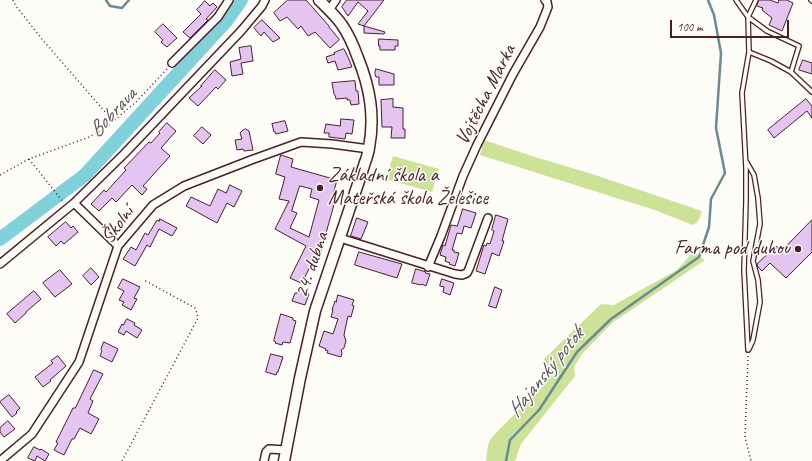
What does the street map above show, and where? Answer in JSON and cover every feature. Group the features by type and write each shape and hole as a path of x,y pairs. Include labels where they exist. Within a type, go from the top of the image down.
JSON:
{"main road":[{"name":"24. dubna","path":"284,461 315,311 369,149 372,113 364,73 354,47 342,25 319,0"}],"street":[{"path":"172,63 218,17 229,0"},
{"path":"0,264 74,203 124,154 241,31 262,6 265,0"},
{"path":"329,10 336,0"},
{"name":"Vojtěcha Marka","path":"428,267 477,144 513,74 540,27 548,2"},
{"name":"Školní","path":"0,461 32,434 79,362 118,246 153,205 184,186 301,142 369,149"},
{"path":"74,203 118,246"},
{"path":"340,238 428,267 462,275 469,270 488,218"},
{"path":"264,461 266,452 269,449 286,450"}],"lane":[{"path":"736,0 748,17 767,31 799,46 791,72"},
{"path":"748,350 744,270 746,201 742,93 749,52 748,17 756,0"},
{"path":"749,52 771,61 791,72 812,92"},
{"path":"745,160 754,175 760,224 753,261 758,280 760,302 753,340 748,350"}],"path":[{"path":"13,0 16,6 42,38 113,122"},
{"path":"0,175 29,159 89,137 105,128 136,102 172,63"},
{"path":"29,159 63,201"},
{"path":"122,461 198,318 195,308 144,280"},
{"path":"748,350 745,437 751,461"}],"green space":[{"path":"484,140 702,211 700,218 697,223 693,225 652,209 480,155"},
{"path":"393,156 439,169 432,192 386,179"},
{"path":"693,252 705,260 612,323 582,354 574,367 575,376 521,444 515,461 486,461 488,445 492,437 541,388 546,375 544,359 601,304 614,305 677,270"}],"building":[{"path":"288,0 306,0 339,40 330,48 315,32 308,36 301,26 298,29 287,17 280,21 274,13"},
{"path":"347,0 384,0 364,26 358,24 368,11 358,2 348,16 342,7"},
{"path":"759,0 770,0 778,3 779,0 787,0 793,3 782,31 769,25 772,18 762,10 763,8 757,6"},
{"path":"205,1 210,6 213,3 217,7 206,19 208,20 190,38 183,32 201,14 197,10"},
{"path":"262,20 280,38 273,42 264,32 261,36 254,28"},
{"path":"163,24 177,38 167,47 161,42 163,40 155,32"},
{"path":"364,26 385,32 384,34 364,33"},
{"path":"379,39 398,40 398,46 395,46 395,50 380,50"},
{"path":"251,46 253,61 241,63 243,74 232,76 230,62 241,59 239,48"},
{"path":"344,49 352,67 338,70 335,61 328,63 326,57"},
{"path":"803,60 812,63 812,74 799,70"},
{"path":"376,69 394,74 394,85 379,85 379,77 376,77 375,74"},
{"path":"215,70 226,80 218,89 216,87 198,106 189,98 202,86"},
{"path":"355,81 356,91 358,91 359,104 351,105 350,100 347,100 347,98 336,99 332,83"},
{"path":"393,99 393,107 403,108 403,129 405,129 405,138 391,138 392,127 382,127 381,100"},
{"path":"806,99 812,106 812,118 807,111 774,138 768,130"},
{"path":"341,119 354,120 352,134 346,133 345,139 329,137 329,133 324,133 326,124 340,126"},
{"path":"285,121 288,131 276,134 272,124"},
{"path":"167,123 176,131 161,148 170,156 143,186 147,189 142,195 132,185 116,202 112,198 99,211 91,204 104,190 106,192 126,170 124,168 149,142 151,143"},
{"path":"202,127 211,135 203,144 194,136"},
{"path":"246,129 249,131 253,150 237,150 235,140 242,139 240,133"},
{"path":"281,155 293,159 291,167 337,180 333,194 337,194 321,251 318,250 301,283 290,278 306,246 275,229 289,201 279,199 285,177 276,174","holes":["300,186 312,189 310,197 319,200 309,237 290,228 297,213 292,211"]},
{"path":"230,185 242,191 234,207 227,203 217,223 186,206 191,197 210,206 218,189 226,193"},
{"path":"463,209 476,213 471,228 464,226 462,234 457,233 452,250 459,253 455,266 445,261 446,257 440,255 443,245 445,246 451,225 457,226"},
{"path":"496,215 508,219 502,241 504,241 499,256 492,253 485,274 476,271 484,245 486,246 487,243 490,244 494,231 492,230"},
{"path":"357,218 368,222 361,239 351,236"},
{"path":"160,219 177,228 172,236 159,229 150,247 147,245 135,266 123,259 131,247 136,250 145,233 148,235 157,220 159,221"},
{"name":"Farma pod duhou","path":"812,220 812,252 786,278 770,263 762,271 758,267 757,264 776,246 781,251"},
{"path":"66,222 71,228 73,226 78,232 64,244 61,241 56,246 48,237"},
{"path":"359,252 402,264 397,278 355,265"},
{"path":"91,268 99,277 91,285 83,276"},
{"path":"416,269 430,274 426,286 412,283"},
{"path":"60,270 72,284 55,297 43,283"},
{"path":"123,279 140,287 134,298 137,299 131,310 122,305 124,302 119,300 124,291 118,288"},
{"path":"442,279 454,283 450,295 443,292 444,287 440,286"},
{"path":"495,287 502,290 496,308 489,306"},
{"path":"298,289 309,294 305,305 292,301"},
{"path":"34,291 41,299 15,323 7,314"},
{"path":"338,295 354,300 351,317 348,316 344,335 346,341 344,348 341,350 341,357 327,353 328,351 325,350 326,349 319,346 324,331 333,334 338,319 331,317"},
{"path":"281,314 293,318 293,320 296,321 290,343 283,342 282,345 275,343 276,342 274,341"},
{"path":"127,319 135,323 134,325 142,330 137,338 126,331 124,335 118,332 122,324 123,325"},
{"path":"104,342 118,349 112,362 100,356"},
{"path":"271,354 283,357 276,375 266,372"},
{"path":"58,356 66,366 43,387 35,377 53,363 51,361"},
{"path":"94,370 103,374 90,399 93,401 88,413 99,419 91,434 80,428 74,439 72,439 64,455 54,450 58,443 56,442"},
{"path":"9,395 20,408 12,417 0,402"},
{"path":"8,421 15,429 4,437 0,432 0,428"},
{"path":"34,447 49,454 45,461 37,456 35,461 28,458"}],"waterway":[{"path":"106,0 110,6 122,8 129,0"},
{"name":"Bobrava","path":"0,239 85,175 227,20 241,0"},
{"name":"Hajanský potok","path":"506,461 510,440 539,410 577,352 611,319 699,257 709,227 711,199 725,173 716,128 721,53 714,15 708,0"}],"place":[{"name":"Základní škola a Mateřská škola Želešice","path":"320,188"},
{"name":"Farma pod duhou","path":"798,249"}]}
